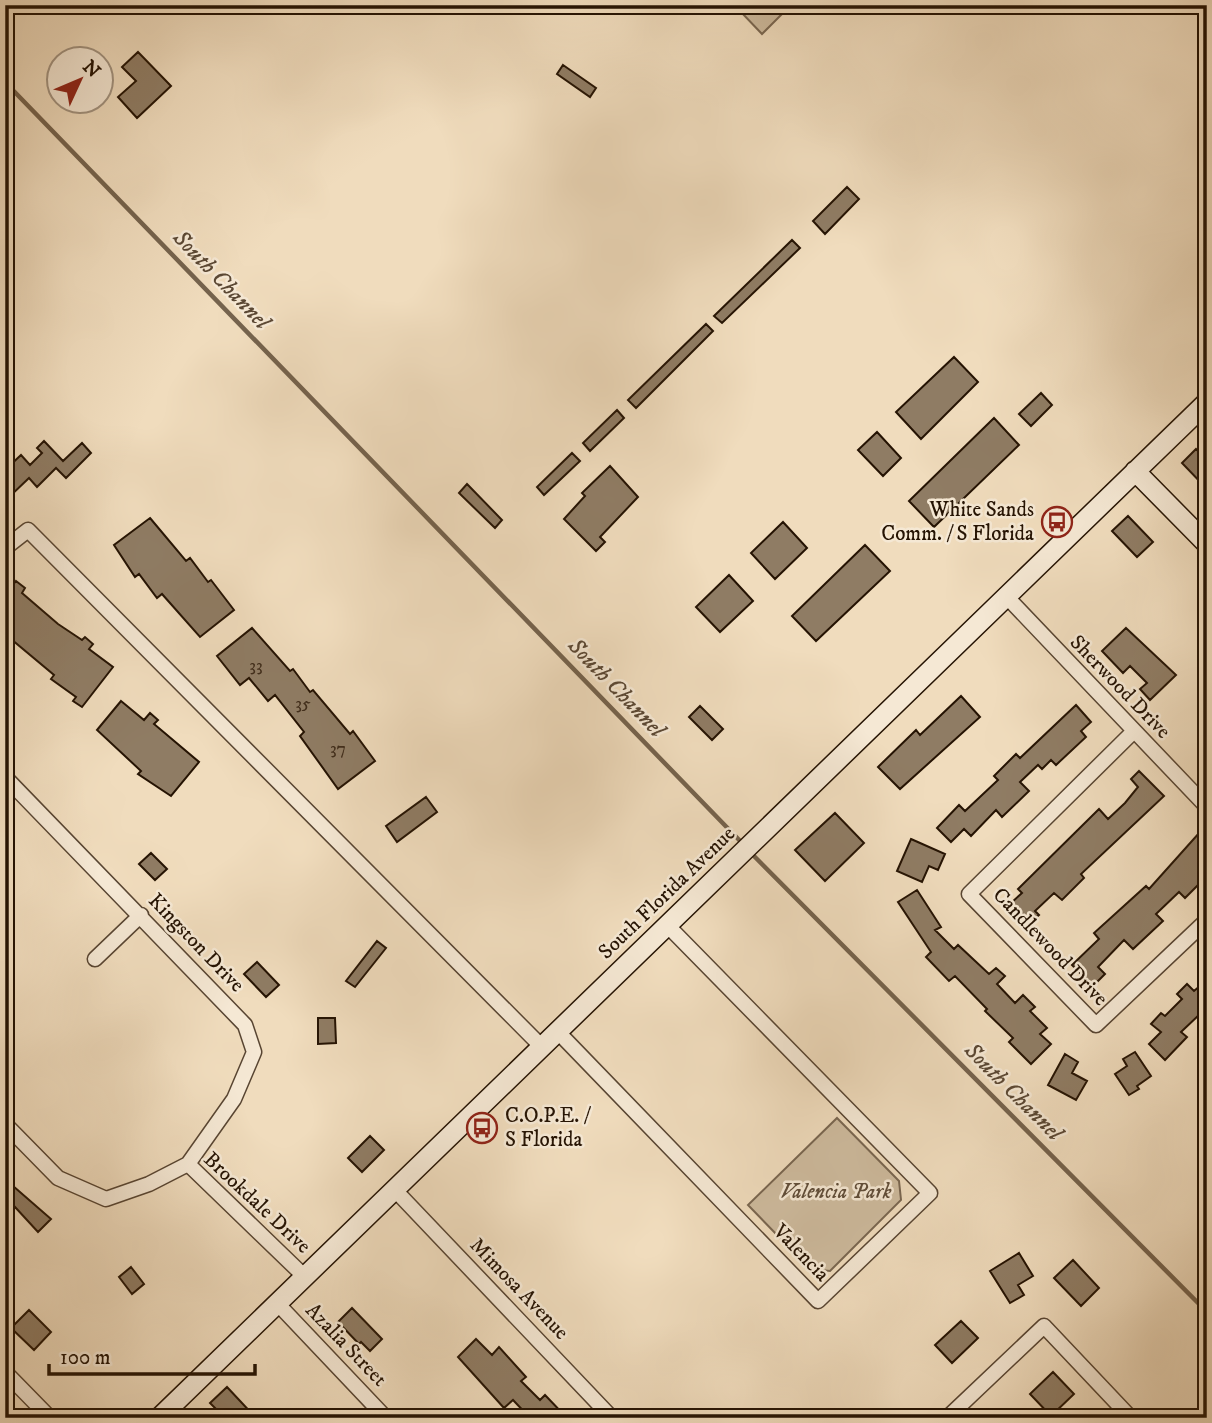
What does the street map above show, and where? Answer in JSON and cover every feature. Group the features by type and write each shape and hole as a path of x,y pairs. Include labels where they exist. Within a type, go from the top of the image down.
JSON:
{"main road":[{"name":"South Florida Avenue","path":"170,1414 276,1302 558,1032 1004,595 1207,402"},
{"path":"1135,471 1207,544"}],"street":[{"path":"5,548 28,530 542,1047"},
{"name":"Sherwood Drive","path":"1004,595 1207,807"},
{"name":"Candlewood Drive","path":"1133,732 970,894 1096,1025 1207,920"},
{"name":"Kingston Drive","path":"6,780 141,915 245,1025 254,1052 234,1099 188,1164"},
{"path":"95,959 141,915"},
{"name":"Valencia","path":"558,1032 818,1301 930,1193 666,924"},
{"name":"Brookdale Drive","path":"5,1124 58,1178 106,1199 149,1184 188,1164 304,1276"},
{"name":"Mimosa Avenue","path":"395,1190 612,1418"},
{"name":"Azalia Street","path":"276,1302 386,1418"},
{"path":"947,1418 1044,1326 1131,1418"},
{"path":"5,1373 50,1418"}],"green space":[{"path":"746,5 791,5 762,34 740,11"},
{"name":"Valencia Park","path":"837,1118 899,1181 901,1200 830,1271 810,1269 748,1205"}],"building":[{"path":"138,52 171,86 137,118 118,97 136,81 122,67"},
{"path":"563,65 596,88 590,97 557,74"},
{"path":"847,187 859,199 825,234 813,221"},
{"path":"792,240 800,248 722,323 714,316"},
{"path":"706,324 713,331 636,408 628,400"},
{"path":"954,357 978,382 921,439 896,412"},
{"path":"1041,393 1052,405 1031,426 1019,414"},
{"path":"617,410 624,418 590,451 583,443"},
{"path":"994,418 1019,445 934,527 909,501"},
{"path":"877,432 901,458 883,476 858,450"},
{"path":"44,441 63,461 82,443 91,453 66,478 56,468 37,487 29,478 5,501 5,470 21,455 30,465 42,453 37,448"},
{"path":"1196,449 1207,460 1207,489 1182,463"},
{"path":"572,453 580,461 544,495 537,487"},
{"path":"610,466 638,497 600,537 605,542 596,551 564,519 585,496 582,493"},
{"path":"467,484 502,520 495,528 459,493"},
{"path":"1128,516 1153,542 1137,557 1112,531"},
{"path":"150,518 186,561 190,558 208,582 211,580 234,610 200,637 162,594 157,598 139,574 135,577 114,545"},
{"path":"783,522 807,548 775,579 751,553"},
{"path":"865,545 890,571 816,641 792,616"},
{"path":"729,575 753,601 720,632 696,607"},
{"path":"16,581 25,588 22,593 58,624 82,640 85,637 93,644 89,649 113,667 82,707 73,701 76,697 51,679 54,675 5,634 5,595"},
{"path":"252,628 290,671 293,669 310,692 313,690 350,734 353,731 375,761 338,789 300,736 304,732 275,695 268,701 249,678 240,685 217,656"},
{"path":"1126,628 1176,675 1150,700 1140,689 1147,683 1130,666 1123,673 1102,651"},
{"path":"961,696 980,717 900,789 878,767 916,730 920,735"},
{"path":"121,701 144,720 150,713 158,720 154,724 199,762 171,796 138,774 141,771 97,730"},
{"path":"1076,705 1091,722 1081,731 1086,737 1056,765 1051,760 1042,769 1038,765 1020,782 1029,791 1002,817 996,810 971,836 964,829 951,842 937,828 959,805 965,811 998,780 994,776 1016,754 1020,758"},
{"path":"700,706 723,729 712,740 689,717"},
{"path":"1139,771 1164,796 1081,874 1084,878 1062,900 1054,893 1035,911 1039,915 1030,923 1011,903 1022,893 1018,889 1099,809 1108,819 1125,803 1138,787 1131,779"},
{"path":"426,797 437,812 397,842 386,826"},
{"path":"835,813 864,843 825,881 795,850"},
{"path":"1200,832 1207,839 1207,876 1185,898 1179,892 1156,914 1163,921 1133,949 1124,940 1098,967 1105,974 1093,986 1072,965 1099,939 1094,933 1146,886 1149,889"},
{"path":"911,839 945,854 938,870 929,866 922,882 897,871"},
{"path":"151,853 167,869 155,880 139,864"},
{"path":"917,890 941,927 935,930 954,949 958,945 989,974 996,968 1005,976 997,984 1015,1003 1023,995 1035,1007 1030,1011 1047,1028 1040,1034 1051,1044 1031,1064 1009,1042 1013,1038 955,976 949,981 926,957 931,952 898,902"},
{"path":"377,941 386,948 355,987 346,981"},
{"path":"257,962 279,985 266,997 244,974"},
{"path":"1207,980 1207,1021 1200,1014 1181,1032 1187,1037 1165,1060 1149,1044 1161,1032 1151,1024 1161,1013 1165,1016 1182,999 1177,994 1187,984 1194,991"},
{"path":"318,1018 335,1018 336,1043 318,1044"},
{"path":"1135,1052 1151,1076 1129,1095 1115,1074 1127,1066 1123,1059"},
{"path":"1065,1054 1078,1062 1072,1073 1087,1081 1076,1100 1048,1085"},
{"path":"370,1136 384,1150 362,1172 348,1158"},
{"path":"5,1179 51,1219 38,1232 15,1207 5,1217"},
{"path":"1019,1253 1033,1276 1018,1285 1024,1295 1010,1303 990,1271"},
{"path":"1073,1260 1099,1288 1081,1306 1054,1278"},
{"path":"131,1267 144,1284 132,1294 119,1277"},
{"path":"352,1308 382,1339 370,1351 361,1342 359,1344 338,1322"},
{"path":"29,1310 51,1332 34,1350 11,1328"},
{"path":"961,1321 978,1338 952,1363 935,1345"},
{"path":"476,1339 492,1355 499,1347 526,1377 521,1381 540,1400 545,1395 567,1418 530,1418 513,1400 504,1408 458,1357"},
{"path":"1053,1372 1074,1394 1051,1416 1030,1394"},
{"path":"227,1387 256,1418 225,1418 210,1403"}],"waterway":[{"name":"South Channel","path":"5,82 743,844"},
{"name":"South Channel","path":"751,853 1207,1312"}],"place":[{"name":"White Sands Comm. / S Florida","path":"1057,522"},
{"name":"C.O.P.E. / S Florida","path":"482,1128"}]}
